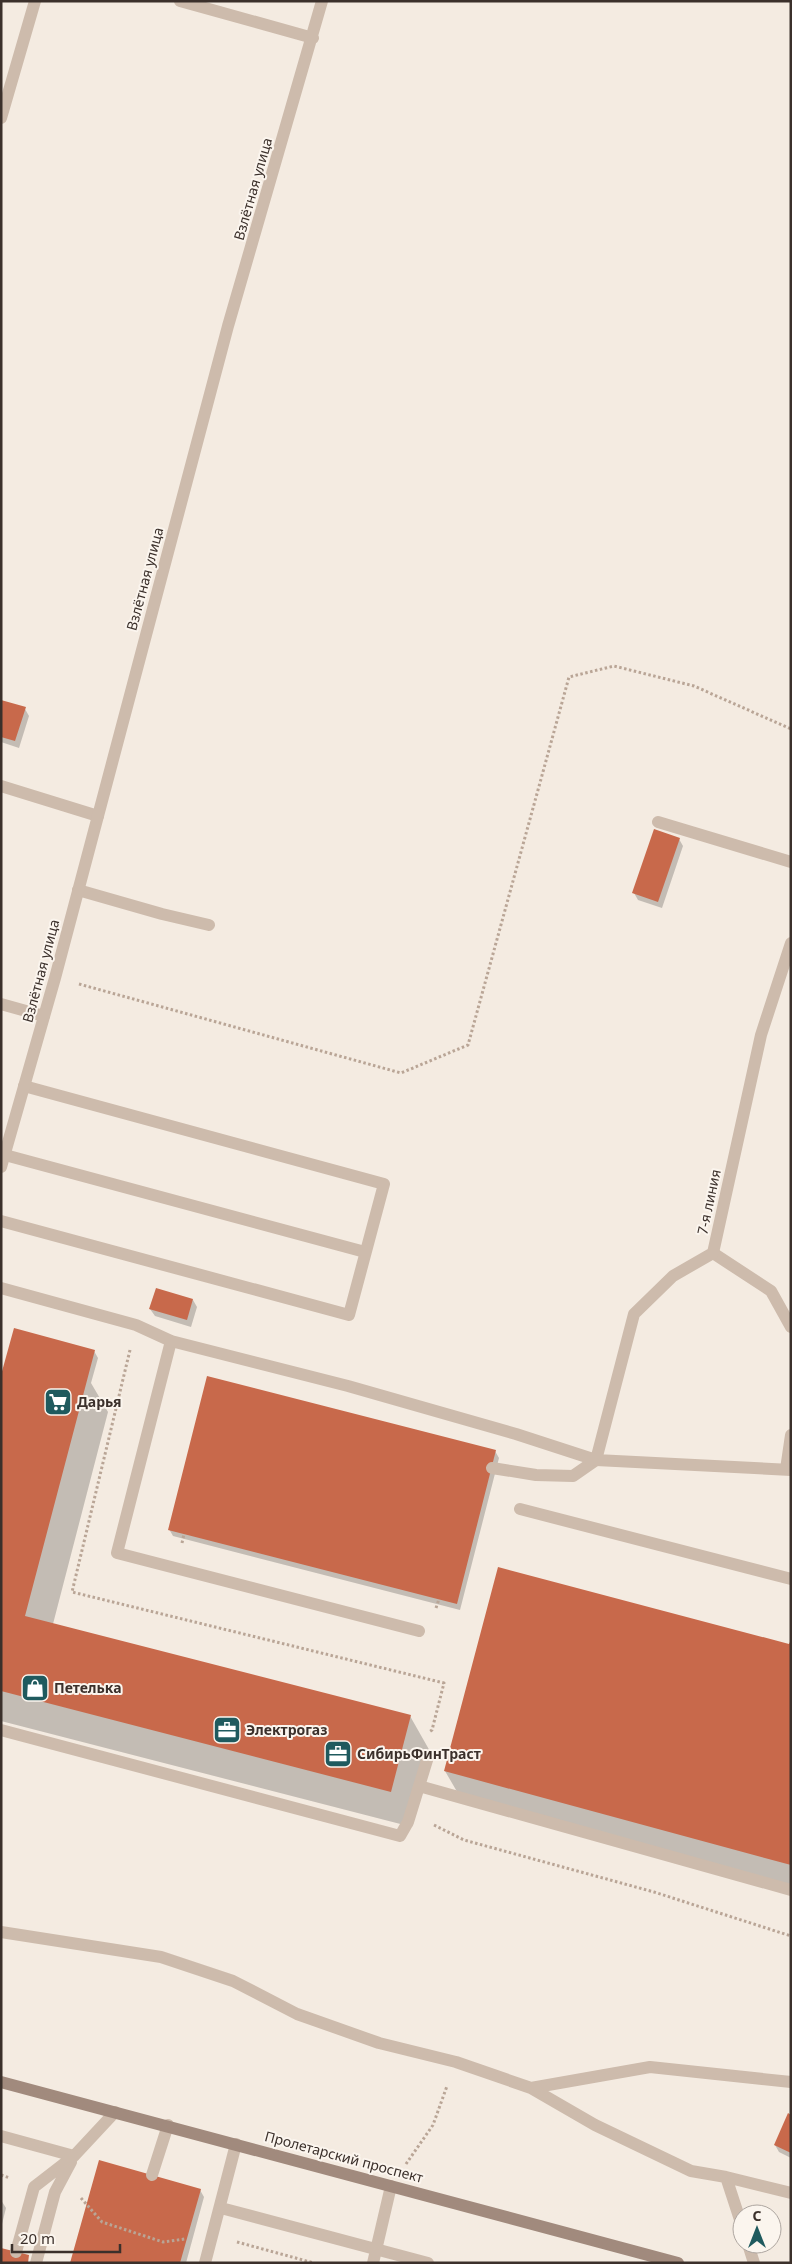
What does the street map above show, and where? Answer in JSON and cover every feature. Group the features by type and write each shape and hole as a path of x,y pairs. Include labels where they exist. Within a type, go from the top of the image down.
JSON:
{"main road":[{"name":"Пролетарский проспект","path":"1,2082 678,2263"}],"street":[{"path":"1,118 36,1"},
{"path":"180,1 313,38"},
{"name":"Взлётная улица","path":"3,1161 55,978 228,326 313,38 322,1"},
{"path":"1,786 98,816"},
{"path":"658,822 791,862"},
{"path":"78,890 162,914 209,925"},
{"name":"7-я линия","path":"596,1460 634,1314 673,1276 713,1253 761,1035 791,943"},
{"path":"1,1004 44,1016"},
{"path":"1,1221 349,1315 384,1184 24,1086"},
{"path":"3,1161 365,1252"},
{"path":"713,1253 771,1291 791,1327"},
{"path":"1,1288 136,1325 172,1341 348,1386 516,1434 596,1460 788,1470 791,1435"},
{"path":"172,1341 117,1553 419,1631"},
{"path":"492,1468 536,1475 573,1476 596,1460"},
{"path":"520,1509 791,1579"},
{"path":"1,1730 400,1836 408,1822 428,1758"},
{"path":"419,1786 791,1890"},
{"path":"1,1932 161,1956 234,1981 297,2014 379,2042 456,2062 531,2088 595,2126 691,2171 726,2177 791,2193"},
{"path":"531,2088 650,2066 791,2082"},
{"path":"16,2252 34,2187 74,2156 115,2112"},
{"path":"152,2175 168,2126"},
{"path":"1,2136 74,2156"},
{"path":"205,2263 221,2208 236,2144"},
{"path":"36,2263 55,2192 74,2156"},
{"path":"726,2177 735,2204"},
{"path":"373,2263 391,2186"},
{"path":"221,2208 428,2263"}],"path":[{"path":"55,978 401,1073 468,1045 569,677 614,666 694,686 791,729"},
{"path":"182,1543 184,1534"},
{"path":"436,1608 439,1599"},
{"path":"426,1735 432,1730 444,1684 436,1682"},
{"path":"408,1822 428,1822 464,1840 654,1892 791,1936"},
{"path":"391,2186 433,2125 456,2062"},
{"path":"74,2156 81,2200 102,2222 163,2242 213,2235 314,2263"}],"building":[{"path":"1,700 26,707 15,741 1,737"},
{"path":"654,829 680,838 658,902 632,893"},
{"path":"156,1288 193,1299 187,1320 149,1309"},
{"path":"14,1328 95,1350 25,1616 411,1715 391,1792 1,1691 1,1375"},
{"path":"207,1376 496,1450 457,1604 168,1530"},
{"path":"498,1567 789,1644 791,1640 791,1865 444,1771"},
{"path":"788,2113 791,2115 791,2153 774,2145"},
{"path":"99,2160 201,2189 180,2263 70,2263"},
{"path":"1,2248 29,2255 28,2263 1,2263"}],"place":[{"name":"Дарья","path":"58,1402"},
{"name":"Петелька","path":"35,1688"},
{"name":"Электрогаз","path":"227,1730"},
{"name":"СибирьФинТраст","path":"338,1754"}]}
